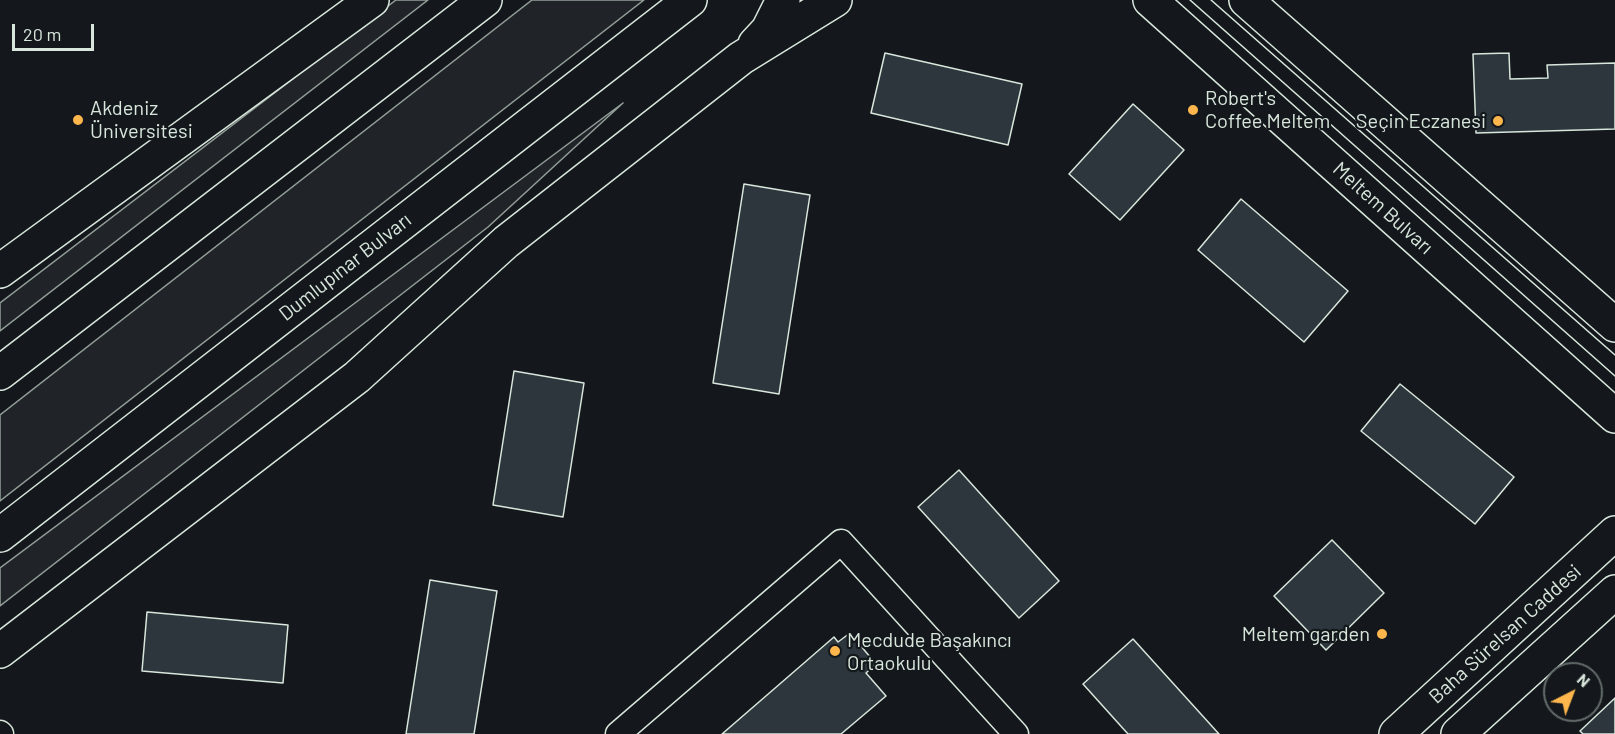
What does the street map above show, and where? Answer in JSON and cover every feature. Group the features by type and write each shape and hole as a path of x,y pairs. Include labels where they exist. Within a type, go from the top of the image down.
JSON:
{"main road":[{"path":"0,271 372,0"},
{"path":"0,373 485,0"},
{"name":"Dumlupınar Bulvarı","path":"0,535 690,0"},
{"path":"741,58 768,30 783,0"},
{"path":"0,651 357,377 506,242 741,58 835,0"},
{"name":"Meltem Bulvarı","path":"1150,0 1615,416"},
{"path":"1246,0 1615,325"},
{"name":"Baha Sürelsan Caddesi","path":"1395,734 1615,533"},
{"path":"1458,734 1615,592"}],"street":[{"path":"618,734 841,542 1016,734"}],"shaded area":[{"path":"396,0 428,0 0,331 0,303"},
{"path":"532,0 644,0 0,501 0,415"},
{"path":"623,103 488,227 0,606 0,568"}],"building":[{"path":"885,53 1022,84 1008,145 871,113"},
{"path":"1509,53 1510,79 1548,78 1547,65 1615,63 1615,129 1476,133 1473,54"},
{"path":"1133,104 1184,150 1120,220 1069,174"},
{"path":"744,184 810,195 779,394 713,383"},
{"path":"1241,199 1348,291 1304,342 1198,250"},
{"path":"514,371 584,383 563,517 493,505"},
{"path":"1400,384 1514,477 1475,524 1361,431"},
{"path":"959,470 1059,581 1019,618 918,507"},
{"path":"1332,540 1384,593 1326,650 1274,596"},
{"path":"430,580 497,591 474,734 406,734"},
{"path":"147,612 288,625 283,683 142,671"},
{"path":"850,633 876,664 866,673 886,696 841,734 722,734 834,637 838,642"},
{"path":"1133,639 1219,734 1128,734 1083,684"},
{"path":"1615,698 1615,734 1583,734 1580,731 1590,722 1603,722 1603,709"}],"tram line":[{"path":"1190,0 1615,376"},
{"path":"1211,0 1615,355"}],"place":[{"name":"Robert's Coffee Meltem","path":"1193,110"},
{"name":"Akdeniz Üniversitesi","path":"78,120"},
{"name":"Seçin Eczanesi","path":"1498,121"},
{"name":"Meltem garden","path":"1382,634"},
{"name":"Mecdude Başakıncı Ortaokulu","path":"835,651"}]}
